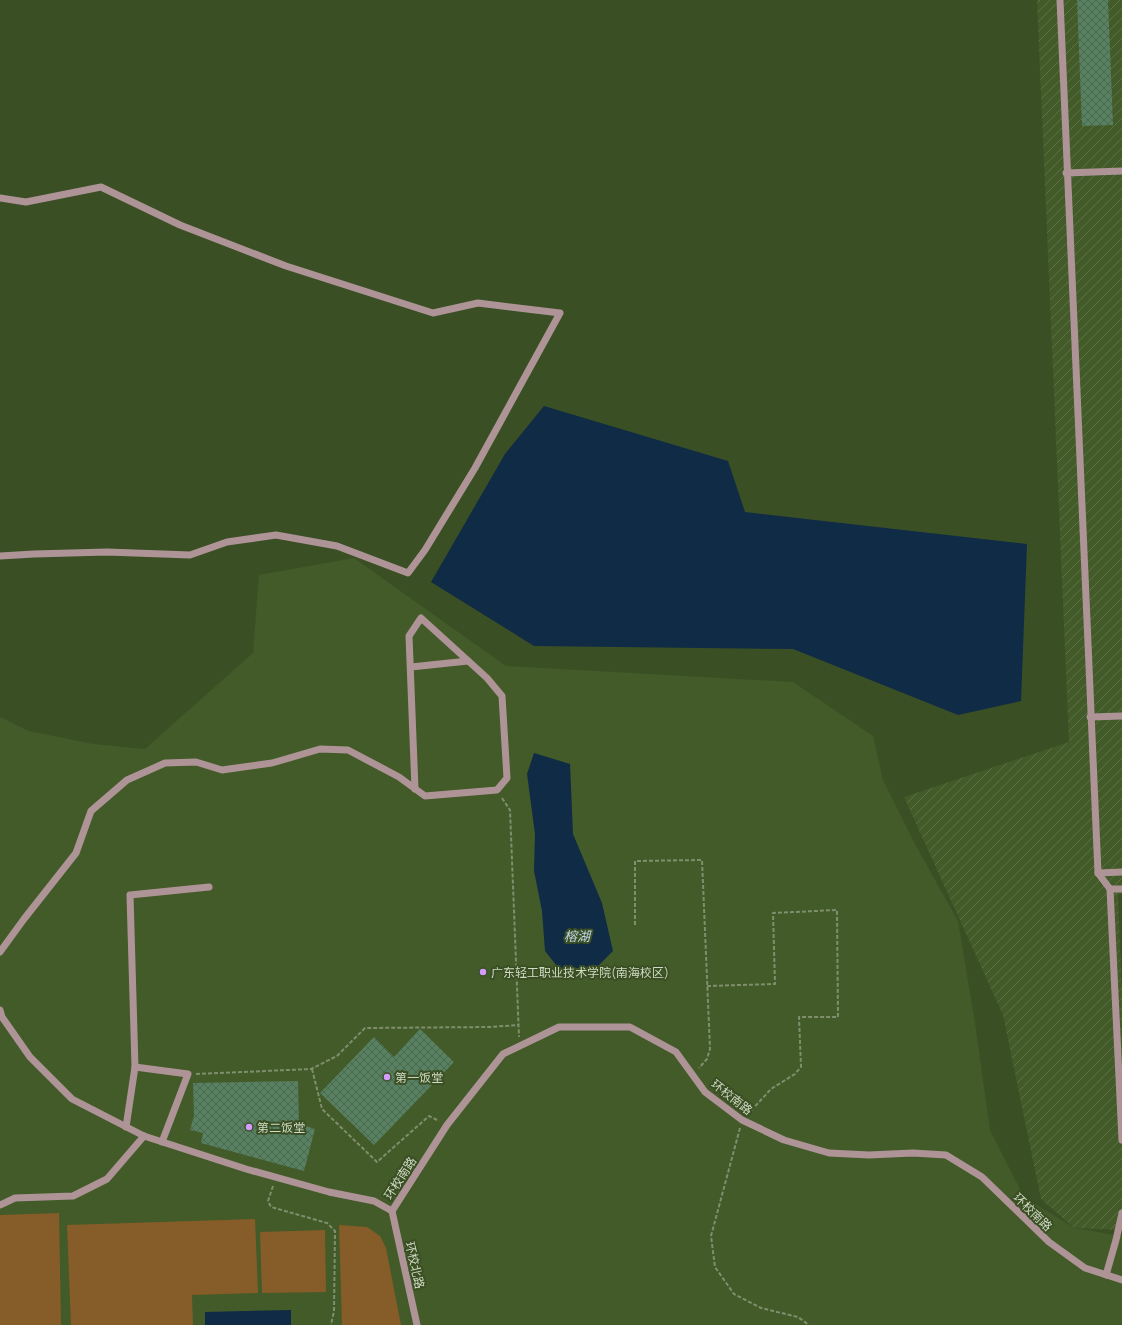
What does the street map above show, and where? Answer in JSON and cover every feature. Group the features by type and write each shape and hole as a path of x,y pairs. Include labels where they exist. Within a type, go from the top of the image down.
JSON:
{"street":[{"path":"1060,0 1066,174 1098,872 1110,889 1120,1051 1122,1140"},
{"path":"1066,174 1122,171"},
{"path":"0,198 26,202 101,187 180,225 286,266 433,313 478,303 560,313 475,468 426,550 408,573 337,546 276,535 227,542 190,555 107,552 0,556"},
{"path":"0,952 76,853 91,812 127,780 165,763 196,762 222,770 272,763 320,749 348,750 399,777 425,796 497,790 507,778 502,696 488,678 421,618 409,636 415,788"},
{"path":"410,667 468,661"},
{"path":"1090,717 1122,716"},
{"path":"1098,872 1122,872"},
{"path":"126,1127 135,1067 130,895 209,887"},
{"path":"1110,889 1122,889"},
{"path":"0,1010 2,1017 30,1057 72,1099 126,1127 144,1136 162,1142 276,1177 329,1192 374,1202 392,1211"},
{"name":"环校南路","path":"392,1211 447,1125 503,1054 559,1027 630,1027 676,1052 706,1092 742,1120 784,1140 829,1154 946,1155 982,1177 1049,1242 1086,1268 1122,1280"},
{"path":"135,1067 188,1074 162,1142"},
{"path":"0,1205 15,1198 73,1196 107,1179 144,1136"},
{"name":"环校北路","path":"392,1211 418,1325"},
{"path":"1106,1275 1119,1241 1122,1213"}],"path":[{"path":"497,790 510,810 519,1047"},
{"path":"636,925 635,861 702,860 706,986 710,1049 707,1059 693,1074"},
{"path":"706,986 775,984 773,913 837,910 838,1017 800,1017 801,1067 795,1074 771,1088 742,1120 711,1236 715,1268 734,1294 761,1308 798,1317 809,1325"},
{"path":"188,1074 312,1069 337,1056 365,1028 490,1027 518,1024"},
{"path":"312,1069 322,1109 377,1162 429,1116 447,1125"},
{"path":"276,1177 268,1201 271,1207 327,1223 335,1231 334,1311 331,1325"}],"shaded area":[{"path":"1037,0 1122,0 1122,894 1118,895 1122,992 1122,1230 1074,1228 1041,1199 1003,1015 904,797 1069,742"},
{"name":"广东轻工职业技术学院(南海校区)","path":"354,558 506,666 793,682 873,736 883,780 915,844 958,921 975,1023 990,1130 1024,1197 1074,1228 1122,1236 1122,1325 0,1325 0,717 29,731 93,744 145,749 253,653 259,575"},
{"path":"59,1213 61,1325 0,1325 0,1215"},
{"path":"255,1219 258,1293 192,1295 193,1325 71,1325 67,1225"},
{"path":"339,1225 367,1227 380,1236 386,1248 401,1325 342,1325"},
{"path":"325,1230 326,1292 262,1293 260,1232"}],"water":[{"path":"544,406 728,461 745,512 1027,544 1021,701 958,715 793,649 534,646 431,582 505,454"},
{"name":"榕湖","path":"534,753 570,764 573,834 602,903 613,951 594,970 560,970 545,951 542,911 534,871 535,834 527,774"},
{"path":"291,1310 291,1325 205,1325 205,1312"}],"building":[{"path":"1077,0 1108,0 1113,125 1082,126"},
{"name":"第一饭堂","path":"420,1029 454,1062 374,1145 320,1093 374,1037 394,1057"},
{"name":"第二饭堂","path":"298,1081 299,1124 315,1129 304,1171 201,1143 203,1133 190,1130 194,1116 193,1083"}],"place":[{"name":"广东轻工职业技术学院(南海校区)","path":"483,972"},
{"name":"第一饭堂","path":"387,1077"},
{"name":"第二饭堂","path":"249,1127"}]}
